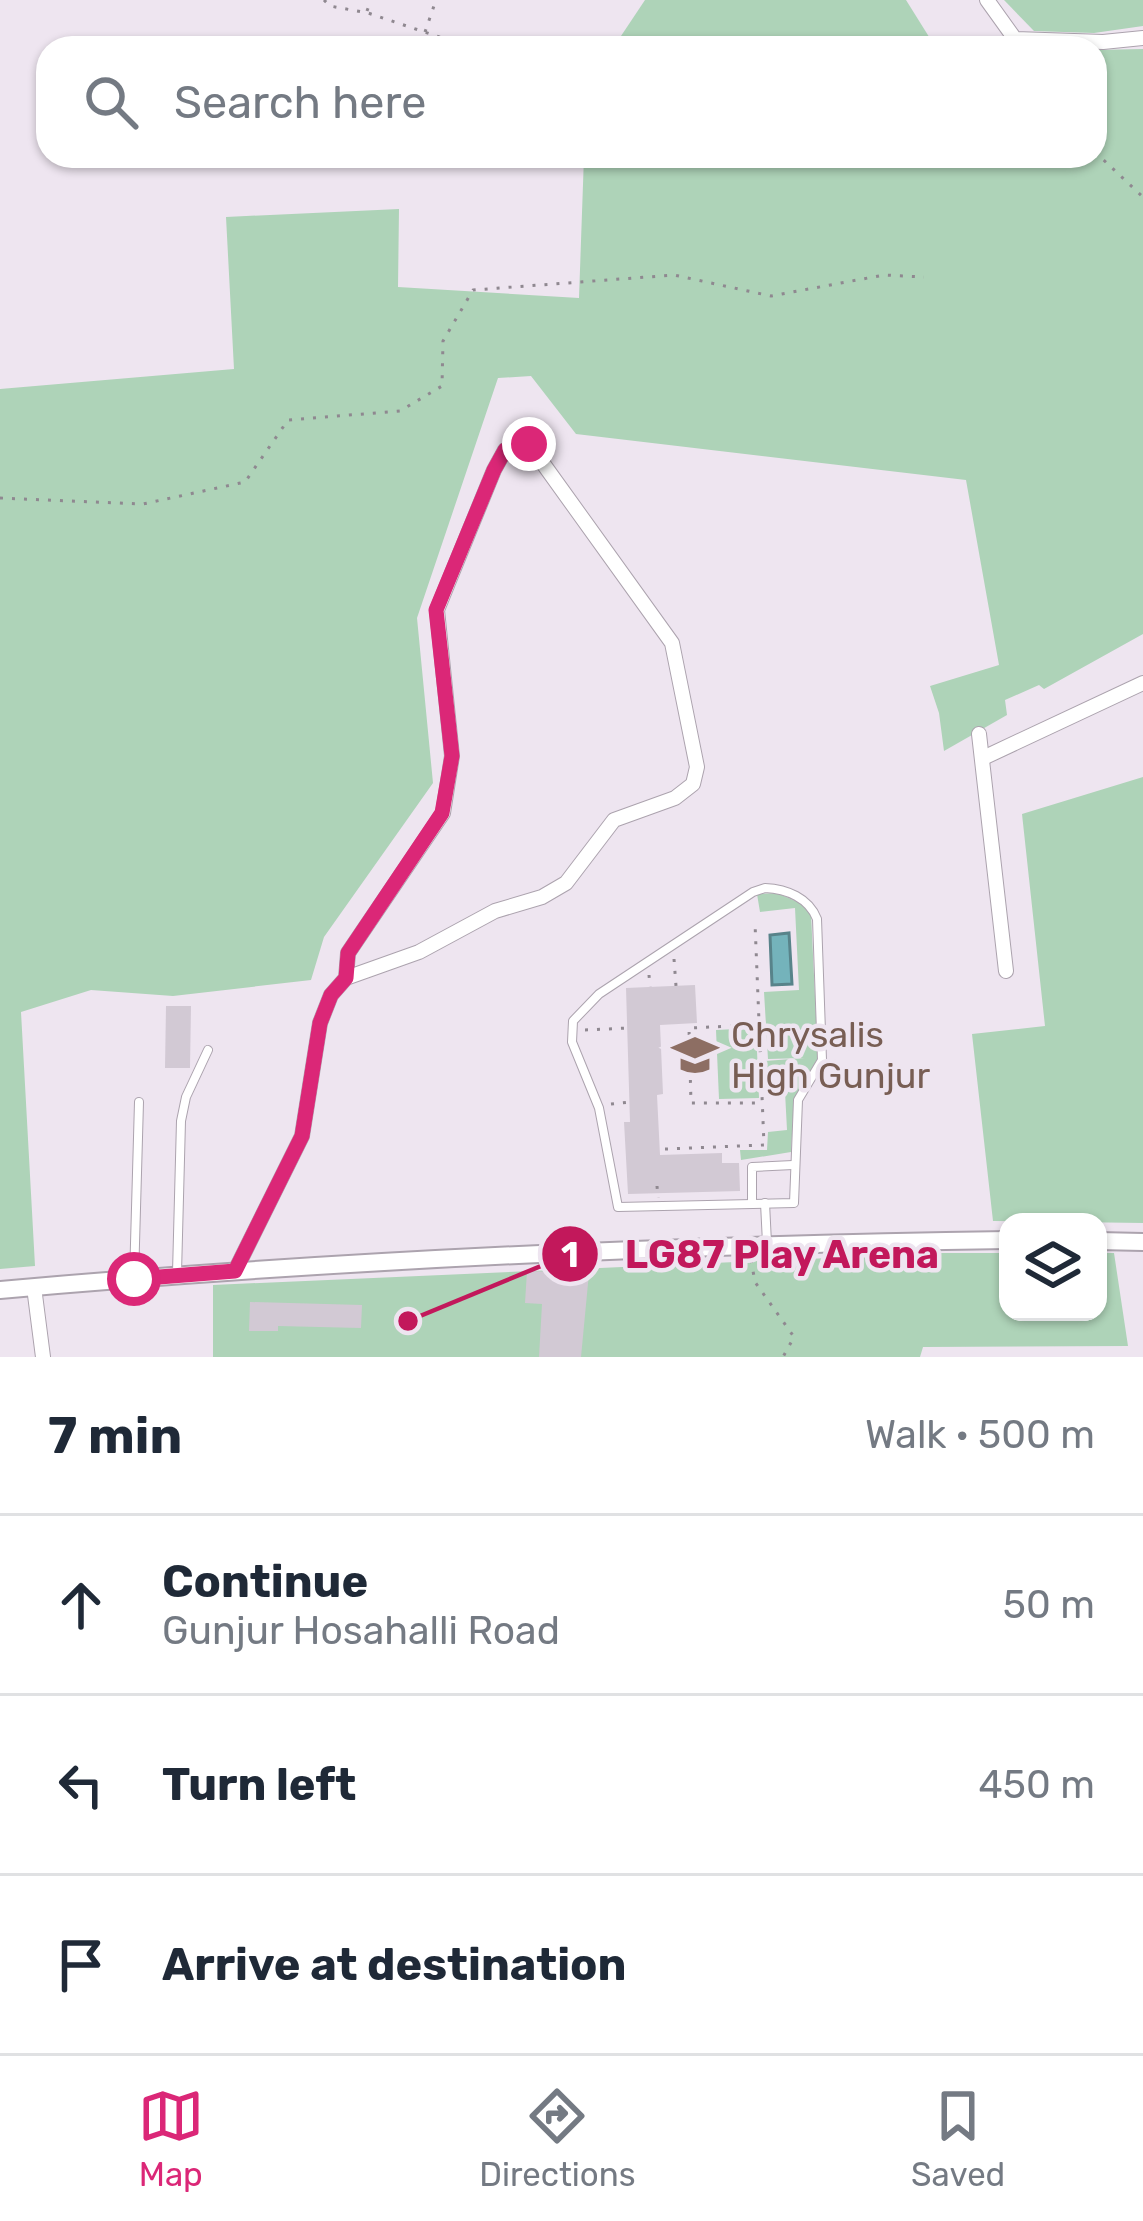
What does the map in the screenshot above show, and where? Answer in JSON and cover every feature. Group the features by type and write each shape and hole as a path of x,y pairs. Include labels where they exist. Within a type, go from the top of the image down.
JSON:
{"street":[{"path":"987,0 1014,36"},
{"path":"1107,42 1143,38"},
{"path":"235,1271 302,1136 320,1023 331,995 346,978 419,952 495,910 542,897 566,883 614,820 675,798 693,784 698,766 672,643 529,444 505,450 436,610 452,756 442,813 348,953 346,978"},
{"path":"983,758 1143,683"},
{"path":"979,734 1006,971"},
{"path":"0,1290 235,1271 757,1244 999,1240"},
{"path":"1107,1241 1143,1242"},
{"path":"34,1287 43,1357"}],"lane":[{"path":"753,892 790,892 816,914 822,1060 798,1100 794,1203 617,1207 597,1104 571,1031 577,1013 591,1000 753,892"},
{"path":"177,1275 182,1110 208,1050"},
{"path":"134,1279 139,1102"},
{"path":"752,1202 752,1167 793,1165"},
{"path":"757,1244 766,1203"}],"path":[{"path":"324,0 330,6 431,36"},
{"path":"366,13 371,0"},
{"path":"424,34 436,0"},
{"path":"1107,163 1143,197"},
{"path":"0,498 143,504 245,482 288,420 400,411 442,386 443,341 472,290 674,275 771,296 884,275 924,277"},
{"path":"664,1149 764,1145 755,923"},
{"path":"673,945 676,986"},
{"path":"759,1025 689,1028 692,1103 763,1103"},
{"path":"571,1031 628,1028"},
{"path":"597,1104 629,1102"},
{"path":"738,1146 740,1162 752,1167"},
{"path":"757,1244 755,1282 794,1337 783,1357"}],"green space":[{"path":"645,0 906,0 928,36 621,36"},
{"path":"1004,0 1143,0 1143,26 1094,33 1034,31"},
{"path":"1143,49 1143,634 1044,689 1039,685 1005,700 1007,715 944,751 930,686 999,665 966,480 576,434 531,376 498,378 417,618 433,783 324,937 311,980 173,996 91,990 21,1012 35,1266 0,1269 0,389 234,369 226,217 399,209 398,287 579,298 584,168 1107,168 1107,50"},
{"path":"1143,777 1143,1223 1107,1223 1107,1213 999,1213 999,1221 993,1221 972,1034 1045,1026 1022,814"},
{"path":"777,893 811,914 818,1058 794,1099 791,1152 741,1160 740,1150 767,1150 768,1132 787,1130 784,1073 766,1073 765,1061 805,1058 768,1059 764,992 799,990 795,908 760,912 757,894"},
{"path":"756,1028 759,1098 719,1099 716,1030"},
{"path":"999,1253 999,1321 1107,1321 1107,1253 1114,1253 1128,1346 923,1347 920,1357 213,1357 213,1285"}],"water":[{"path":"789,933 792,984 772,985 770,935"}],"building":[{"path":"695,985 697,1023 660,1025 660,1155 722,1153 722,1163 739,1163 740,1191 628,1194 626,988"},
{"path":"166,1006 191,1006 190,1068 165,1068"},
{"path":"527,1271 589,1273 581,1357 539,1357 542,1304 525,1303"},
{"path":"250,1302 362,1305 361,1328 278,1326 278,1331 249,1331"}],"place":[{"name":"Chrysalis High Gunjur","path":"695,1055"},
{"name":"LG87 Play Arena","path":"408,1321"}],"route":[{"path":"134,1279 235,1271 302,1136 320,1023 331,995 346,978 348,953 442,813 452,756 436,610 505,450 529,444"}]}
